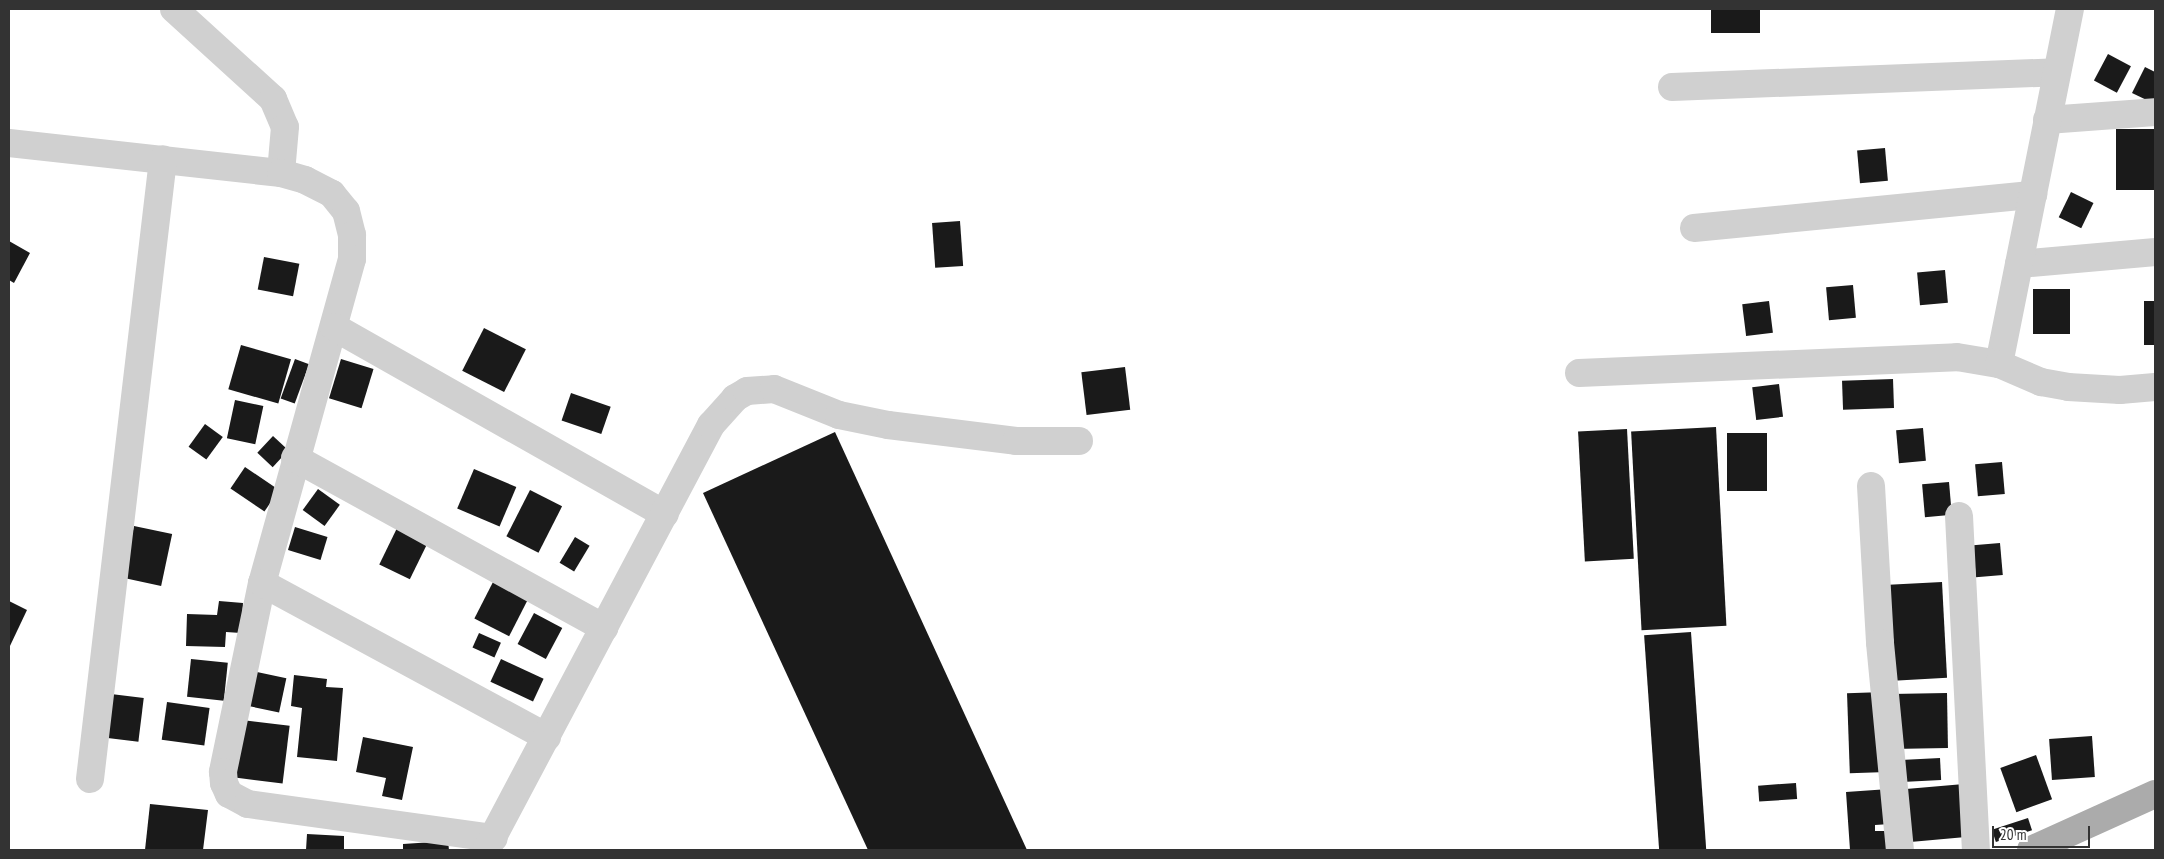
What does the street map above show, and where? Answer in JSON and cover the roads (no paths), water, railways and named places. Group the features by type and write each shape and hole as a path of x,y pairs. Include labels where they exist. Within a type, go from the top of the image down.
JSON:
{"main road":[{"path":"2031,850 2155,794"}],"street":[{"path":"174,9 273,99 285,127 281,173"},
{"path":"1999,364 2070,9"},
{"path":"1672,87 2057,72"},
{"path":"2048,120 2155,112"},
{"path":"9,144 281,173 305,180 332,194 346,211 352,235 352,259 294,458 262,583 223,772 228,794 248,804 490,844 711,425 724,408 747,391 774,389 839,414 897,426 1016,441 1079,441"},
{"path":"90,779 163,159"},
{"path":"1694,228 2033,195"},
{"path":"2019,264 2155,252"},
{"path":"334,326 665,514"},
{"path":"1579,372 1938,357 1999,364 2041,382 2068,387 2120,390 2155,387"},
{"path":"294,458 604,628"},
{"path":"1871,486 1880,643 1900,850"},
{"path":"1959,516 1976,850"},
{"path":"262,583 547,737"}]}
